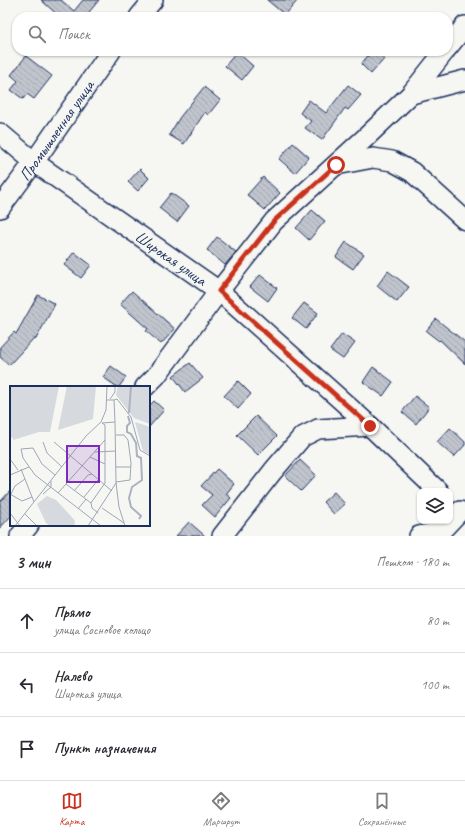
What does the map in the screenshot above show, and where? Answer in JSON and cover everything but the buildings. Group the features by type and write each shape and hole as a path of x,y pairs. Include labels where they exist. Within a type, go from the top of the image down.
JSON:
{"street":[{"path":"143,12 153,0"},
{"path":"453,41 465,26"},
{"name":"Промышленная улица","path":"0,208 108,56"},
{"path":"147,386 274,221 364,140 411,94 441,56"},
{"path":"411,94 465,80"},
{"name":"Широкая улица","path":"0,133 34,162 219,291 370,426 435,488"},
{"path":"336,165 373,158 392,161 412,172 465,220"},
{"path":"222,536 273,470 302,437 318,429 370,426"},
{"path":"419,536 441,531 458,510"},
{"path":"20,536 28,526"}],"route":[{"path":"336,165 274,221 219,291 370,426"}]}
